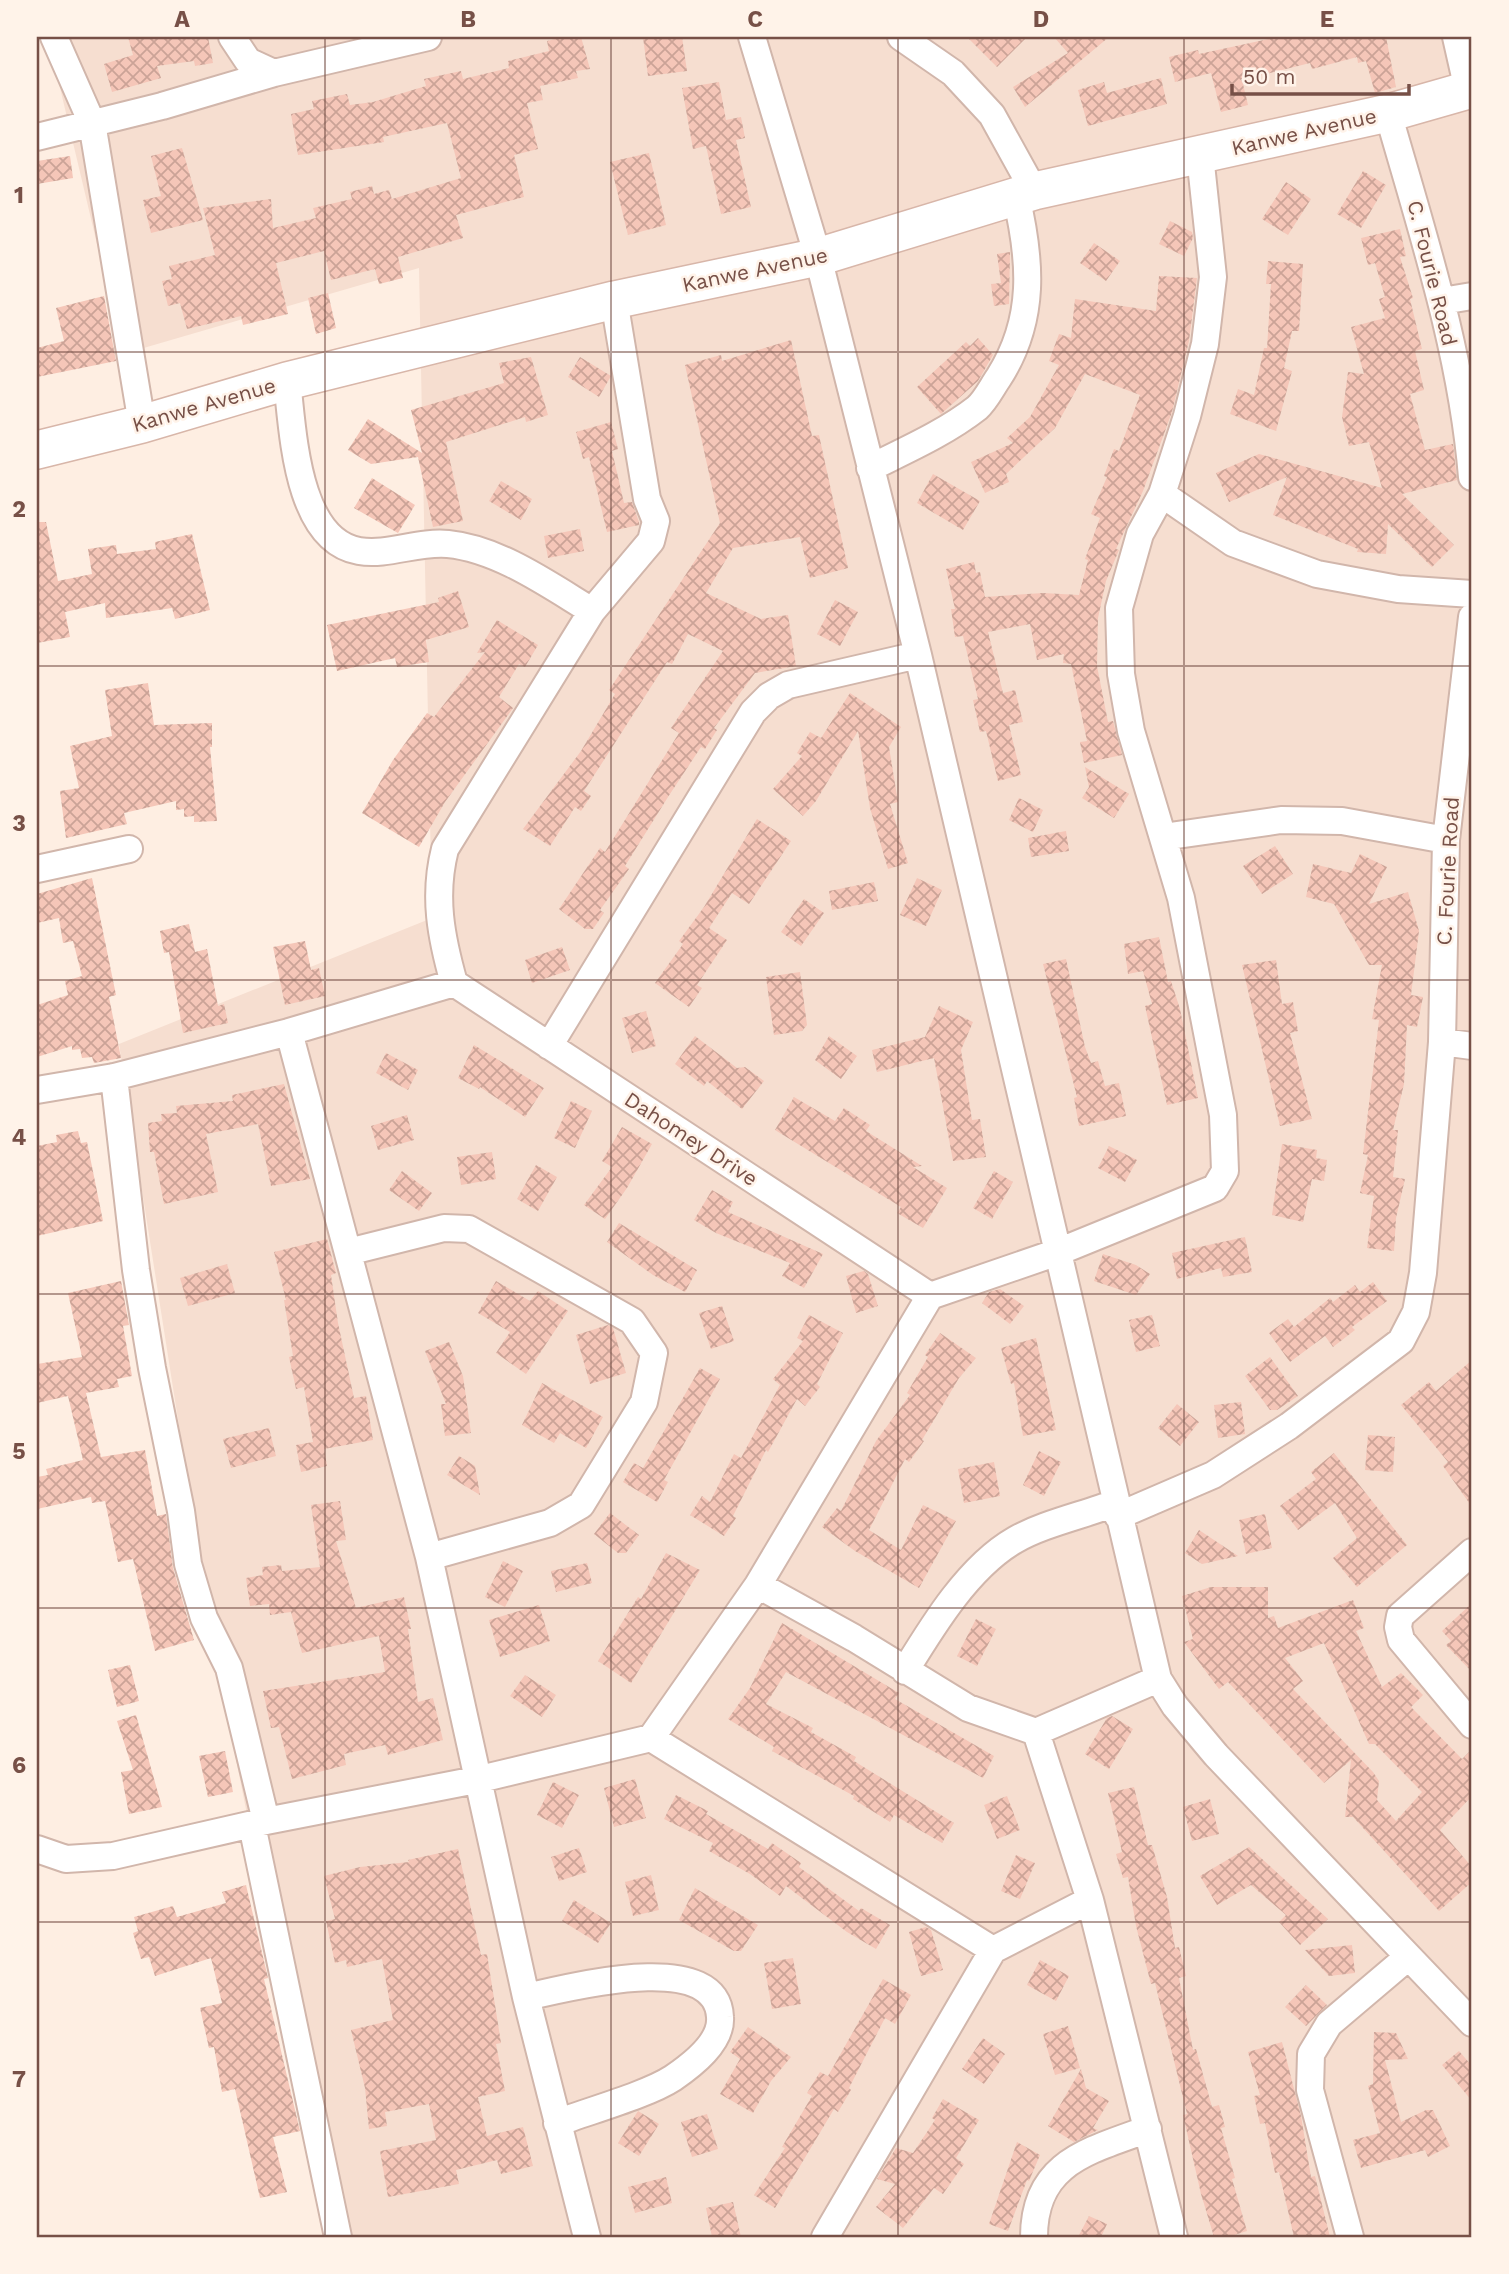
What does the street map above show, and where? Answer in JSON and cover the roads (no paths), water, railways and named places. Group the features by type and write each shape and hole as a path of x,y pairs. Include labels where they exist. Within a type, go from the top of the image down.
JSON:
{"main road":[{"name":"Kanwe Avenue","path":"37,450 142,424 287,381 614,300 818,257 1025,194 1388,113 1470,90"}],"street":[{"path":"54,37 92,123 142,424"},
{"path":"232,37 248,61 274,73"},
{"path":"37,137 274,73 428,37"},
{"path":"752,37 818,257 918,655 1158,1679 1175,1706 1216,1755 1472,2023"},
{"path":"870,468 948,428 980,405 1006,365 1022,330 1030,285 1025,194 992,115 953,73 901,37"},
{"path":"1456,37 1470,90"},
{"name":"C. Fourie Road","path":"1388,113 1442,302 1469,441 1472,477"},
{"path":"37,1849 66,1859 113,1856 259,1823 476,1780 651,1738 758,1585 930,1296 1058,1252 1215,1188 1225,1171 1223,1115 1181,898 1131,731 1121,674 1119,608 1140,534 1162,494 1187,416 1205,344 1213,277 1200,155"},
{"path":"1442,302 1472,296"},
{"path":"37,1090 114,1077 289,1032 454,982 440,934 438,878 445,849 592,611 651,541 656,521 647,499 614,300"},
{"path":"287,381 298,465 311,508 326,532 340,545 371,552 447,544 474,549 544,582 592,611"},
{"path":"1162,494 1233,543 1317,574 1398,589 1472,594"},
{"name":"C. Fourie Road","path":"905,1671 934,1623 975,1574 1014,1540 1117,1510 1213,1475 1289,1426 1401,1341 1416,1312 1423,1273 1441,1042 1446,840 1472,617"},
{"path":"549,1046 753,712 769,696 788,685 918,655"},
{"path":"1163,838 1281,820 1342,821 1446,840"},
{"path":"37,869 129,849"},
{"name":"Dahomey Drive","path":"454,982 930,1296"},
{"path":"289,1032 429,1557 476,1780 526,1997 587,2237"},
{"path":"1441,1042 1472,1046"},
{"path":"114,1077 136,1270 152,1368 181,1511 188,1564 204,1618 229,1668 338,2237"},
{"path":"348,1252 444,1228 469,1229 632,1321 654,1353 645,1402 582,1505 550,1523 429,1557"},
{"path":"1472,1552 1400,1616 1398,1627 1401,1640 1472,1725"},
{"path":"758,1585 968,1708 1036,1732 1158,1679"},
{"path":"1036,1732 1090,1900 1174,2237"},
{"path":"651,1738 993,1950"},
{"path":"825,2237 993,1950 1090,1900"},
{"path":"1350,2237 1310,2090 1311,2054 1329,2024 1408,1957"},
{"path":"526,1997 627,1976 659,1976 693,1984 712,1997 721,2016 717,2037 671,2080 557,2123"},
{"path":"1034,2237 1041,2200 1050,2178 1064,2164 1082,2154 1148,2129"}]}
